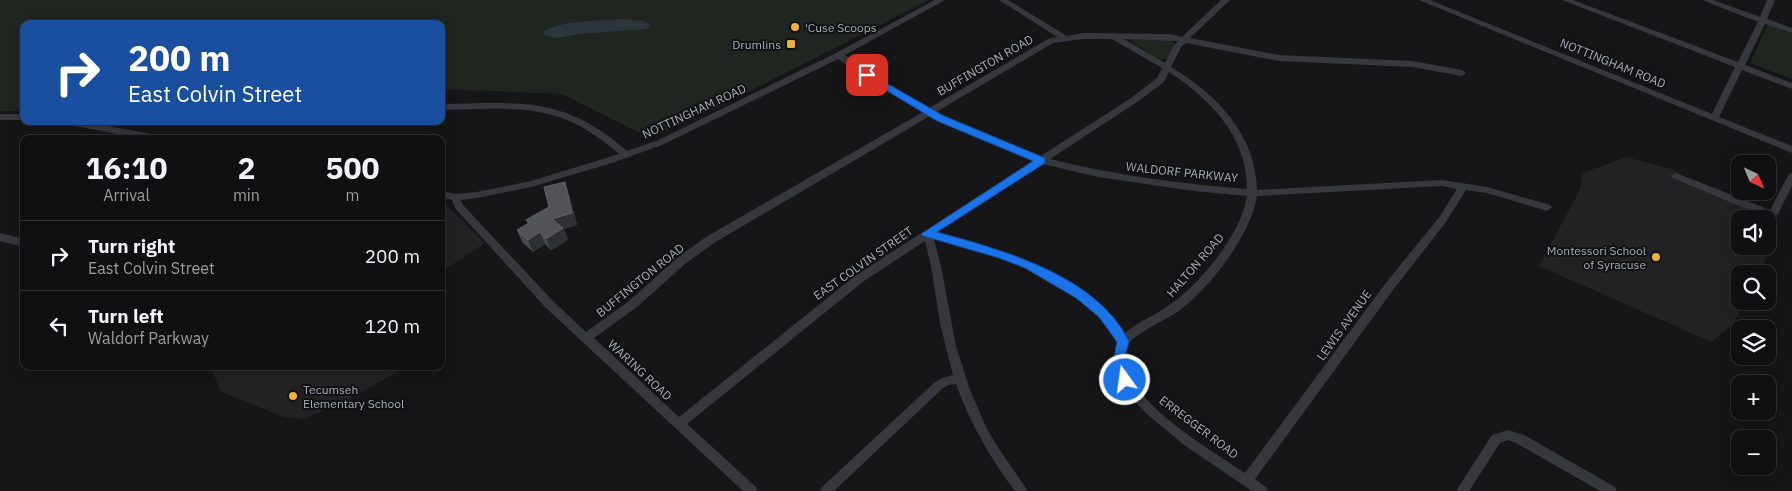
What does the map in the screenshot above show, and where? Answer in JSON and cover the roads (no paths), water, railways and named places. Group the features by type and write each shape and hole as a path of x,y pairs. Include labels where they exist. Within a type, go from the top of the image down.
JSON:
{"street":[{"name":"NOTTINGHAM ROAD","path":"445,195 456,197 497,192 531,184 626,155 689,130 839,55 941,0"},
{"path":"1003,0 1064,38"},
{"name":"EAST COLVIN STREET","path":"679,424 860,278 1134,100 1161,80 1177,46 1226,0"},
{"name":"NOTTINGHAM ROAD","path":"1424,0 1792,150"},
{"path":"1566,0 1792,86"},
{"path":"1706,0 1792,31"},
{"path":"1714,118 1741,66 1771,0"},
{"name":"BUFFINGTON ROAD","path":"586,338 633,304 681,261 710,240 1051,41 1064,38 1114,37 1183,39 1279,58 1412,64 1462,73"},
{"name":"HALTON ROAD","path":"1114,37 1206,94 1222,111 1237,133 1246,154 1251,192 1249,213 1224,254 1184,300 1123,341"},
{"name":"WALDORF PARKWAY","path":"839,55 878,82 928,112 1042,160 1098,174 1137,181 1251,192 1323,191 1410,184 1464,186 1547,207"},
{"path":"445,107 535,108 556,111 572,117 601,135 626,155"},
{"path":"0,117 20,118"},
{"path":"86,125 140,135"},
{"path":"1676,176 1745,206 1771,214 1775,211 1792,176"},
{"name":"LEWIS AVENUE","path":"1246,480 1389,287 1443,219 1464,186"},
{"name":"WARING ROAD","path":"456,197 458,206 549,304 752,491"},
{"path":"927,234 1002,254 1050,276 1103,314 1123,341"},
{"path":"927,234 936,261 945,322 959,379 991,449 1022,491"},
{"path":"0,237 20,242"},
{"name":"ERREGGER ROAD","path":"1123,341 1119,358 1125,380 1139,398 1162,420 1262,491"},
{"path":"826,491 940,385 946,381 959,379"},
{"path":"1462,491 1496,439 1501,435 1508,435 1520,439 1611,491"}],"place":[{"name":"'Cuse Scoops","path":"795,27"},
{"name":"Drumlins","path":"791,44"},
{"name":"Montessori School of Syracuse","path":"1656,257"},
{"name":"Tecumseh Elementary School","path":"293,396"}]}
